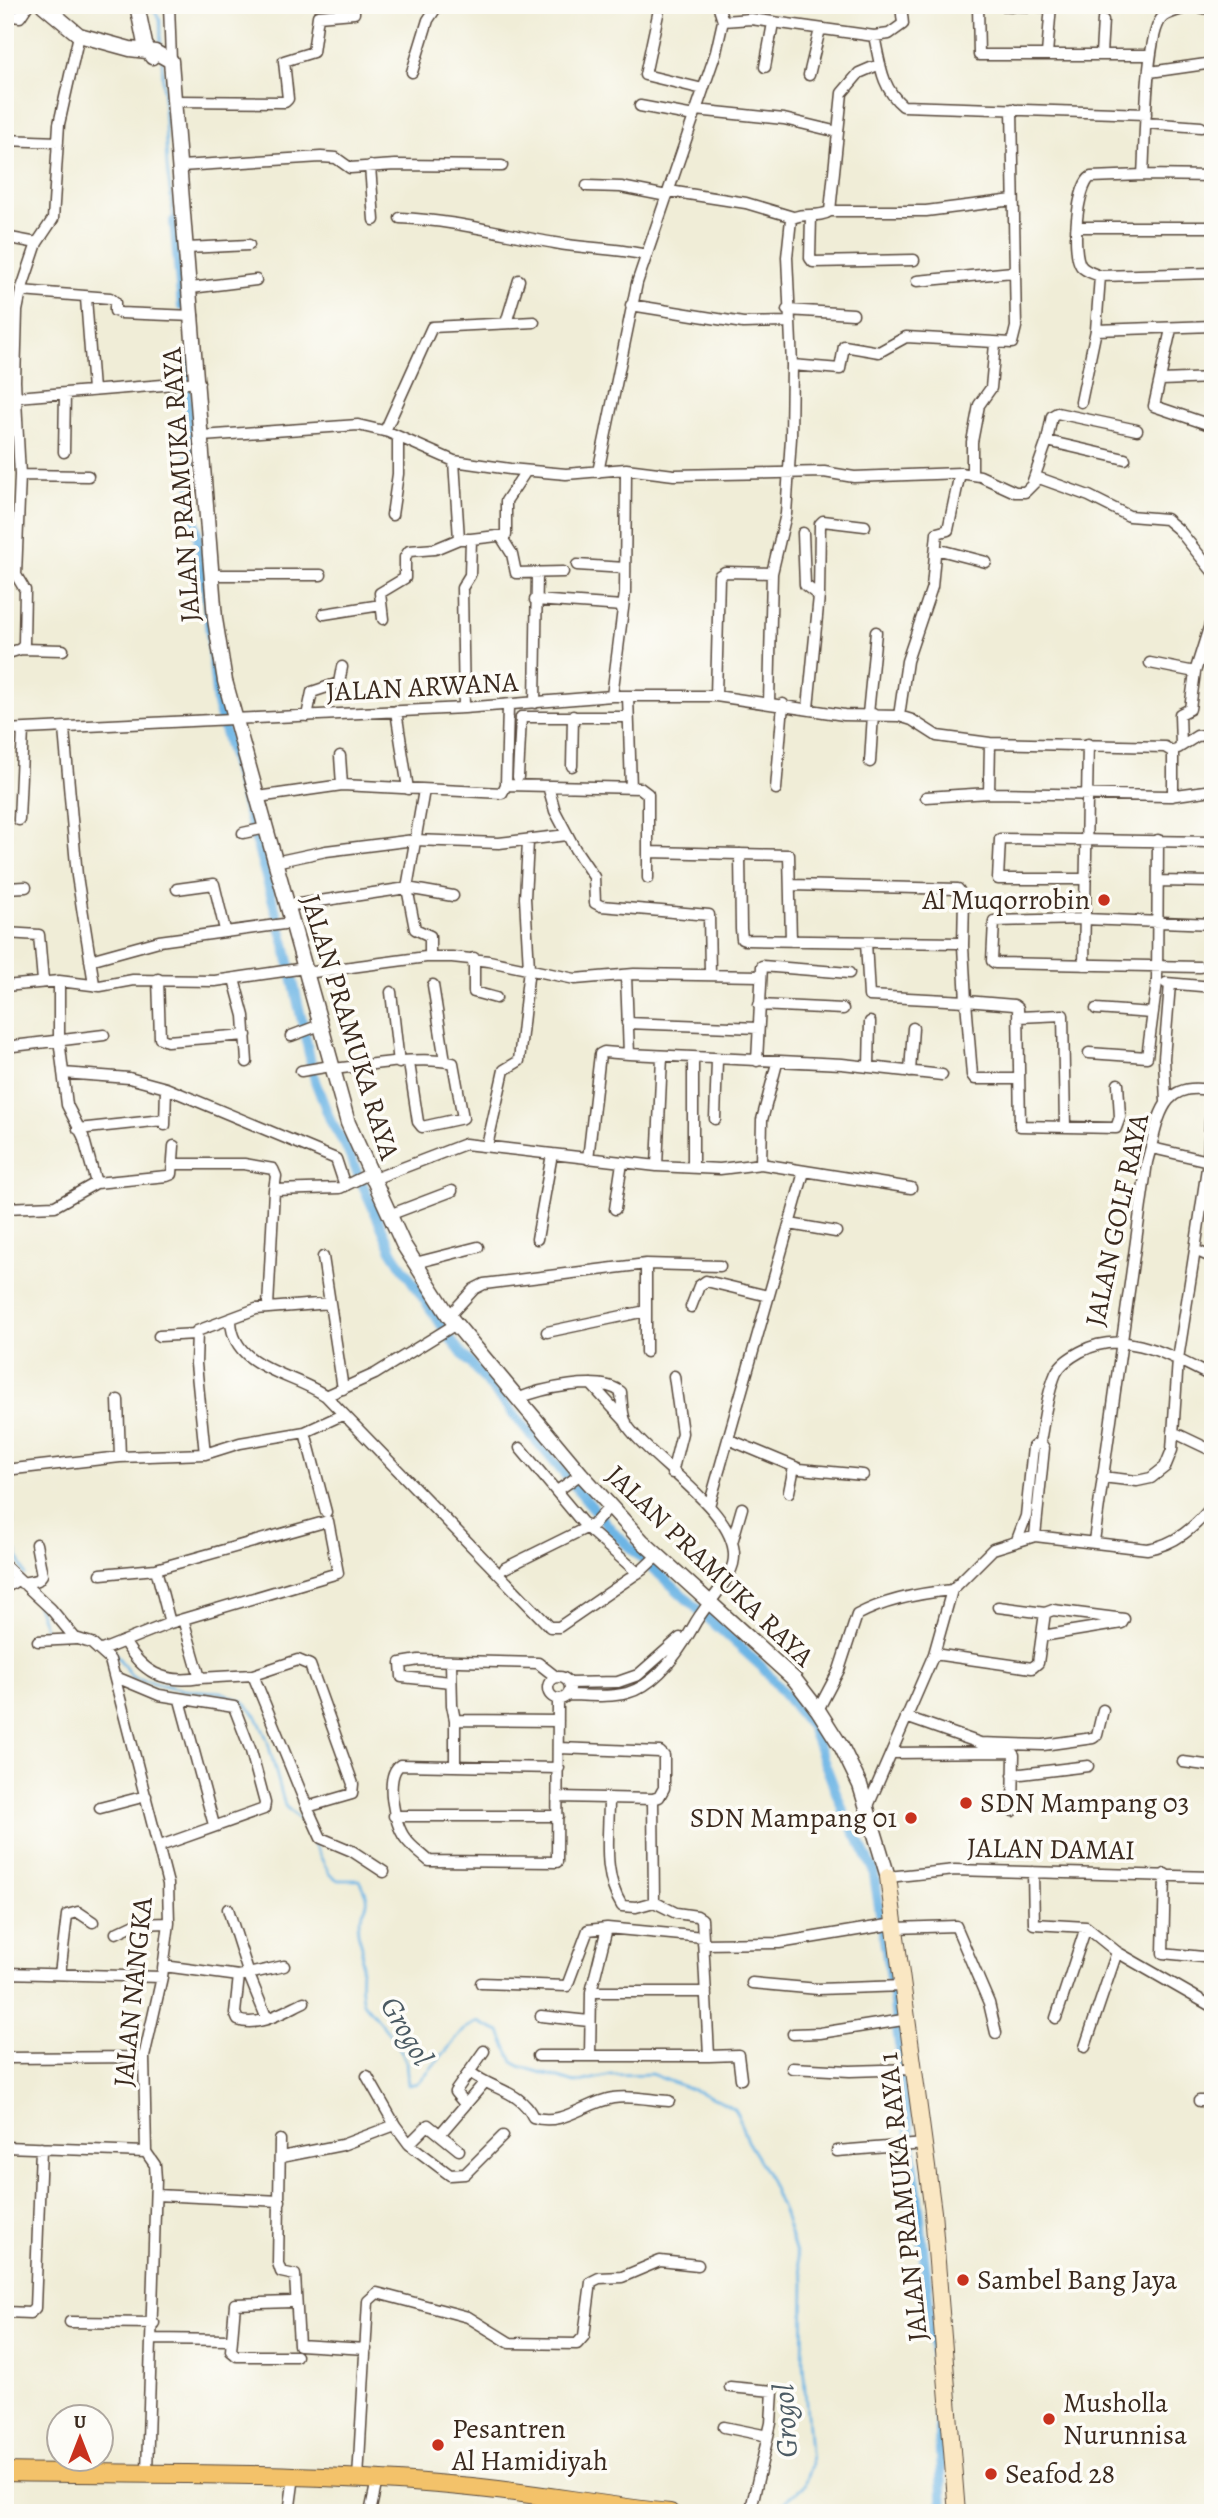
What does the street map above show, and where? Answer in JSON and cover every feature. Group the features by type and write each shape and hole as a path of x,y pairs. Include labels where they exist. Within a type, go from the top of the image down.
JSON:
{"highway":[{"path":"5,2472 147,2472 377,2480 458,2486 611,2509 670,2513"}],"main road":[{"name":"JALAN PRAMUKA RAYA 1","path":"888,1877 889,1927 905,2070 946,2341 957,2513"}],"street":[{"path":"5,15 20,17 28,5"},
{"path":"44,6 79,35 161,59 169,5"},
{"path":"173,101 285,102 288,99 284,61 313,52 318,16 354,13 354,5"},
{"path":"412,72 428,20 438,5"},
{"path":"660,5 645,75 703,89"},
{"path":"598,472 631,305 723,21 718,5"},
{"path":"723,21 773,23 874,36 889,34 903,24 901,5"},
{"path":"978,5 979,55 1149,55"},
{"path":"993,5 1050,6 1047,54"},
{"path":"1142,5 1164,10 1193,6 1213,10"},
{"name":"JALAN PRAMUKA RAYA","path":"138,6 161,59 173,101 181,166 212,575 230,721 258,797 254,830 275,862 303,970 313,1028 368,1177 415,1263 452,1323 517,1399 577,1477 655,1558 707,1607 795,1680 818,1710 842,1748 869,1806 888,1877"},
{"path":"1143,175 1149,55 1164,10"},
{"path":"1101,54 1103,20"},
{"path":"765,67 773,23"},
{"path":"809,75 820,29"},
{"path":"21,649 25,590 16,575 20,475 18,397 15,381 17,311 37,243 53,219 62,106 79,35"},
{"path":"874,36 889,90 904,106 1146,118 1201,127"},
{"path":"1150,72 1213,63"},
{"path":"831,211 842,93 859,73 880,64"},
{"path":"640,106 784,119 838,132"},
{"path":"792,365 840,369 844,346 879,352 906,337 1012,343 1012,110"},
{"path":"5,140 58,142"},
{"path":"181,166 321,157 336,158 350,168 502,166"},
{"path":"370,166 374,220"},
{"path":"1213,176 1143,175 1087,179 1083,186 1075,254 1087,271 1100,276 1213,273"},
{"path":"587,186 621,187 746,203 793,217 821,216 831,211 926,211 1013,200"},
{"path":"811,216 810,258 813,262 914,260"},
{"path":"769,703 772,573 786,514 789,473 792,365 787,257 793,217"},
{"path":"400,218 439,219 555,243 600,250 618,248 646,255"},
{"path":"1077,227 1213,227"},
{"path":"5,237 37,243"},
{"path":"187,248 248,245"},
{"path":"917,281 1013,272"},
{"path":"1081,402 1096,330 1100,276"},
{"path":"191,289 256,280"},
{"path":"506,323 519,280"},
{"path":"21,291 113,299 116,311 120,313 193,316"},
{"path":"86,298 93,390"},
{"path":"631,305 743,323 788,316 853,314"},
{"path":"5,314 17,311"},
{"path":"385,431 432,327 534,322"},
{"path":"1096,330 1213,327"},
{"path":"1171,330 1154,401 1157,409 1213,426"},
{"path":"972,474 972,442 979,405 991,388 995,344"},
{"path":"1161,380 1213,378"},
{"path":"5,398 197,382"},
{"path":"64,452 65,393"},
{"path":"202,436 340,425 385,431 454,461 526,471 566,474 626,469 674,475 824,472 854,477 960,473 972,474 1015,492 1025,492 1047,441 1052,416 1057,413 1137,430"},
{"path":"392,515 398,474 398,437"},
{"path":"1047,441 1125,459"},
{"path":"454,461 459,539"},
{"path":"612,696 623,606 626,469"},
{"path":"383,619 380,593 405,578 405,557 409,551 435,549 459,539 502,538 506,535 506,501 526,471"},
{"path":"960,473 948,530 937,533 932,587 907,661 899,716 912,720 937,736 990,743 1088,744 1177,749 1197,736 1213,734"},
{"path":"20,475 88,477"},
{"path":"1032,481 1039,478 1051,481 1129,516 1166,519 1180,530 1213,572"},
{"path":"5,506 19,506"},
{"path":"808,708 819,596 821,522 865,526"},
{"path":"803,533 805,585 819,596"},
{"path":"502,538 512,554 516,573 563,572"},
{"path":"464,708 463,588 470,575 471,539"},
{"path":"936,549 986,562"},
{"path":"577,565 625,568"},
{"path":"716,696 719,576 725,572 772,573"},
{"path":"535,703 537,574"},
{"path":"212,575 321,575"},
{"path":"535,600 623,606"},
{"path":"324,614 381,605"},
{"path":"1173,796 1181,714 1190,709 1195,671 1213,615"},
{"path":"870,762 870,714 876,632"},
{"path":"5,654 21,649 64,650"},
{"path":"1150,663 1195,671"},
{"path":"307,716 312,692 339,683 342,667"},
{"name":"JALAN ARWANA","path":"6,730 508,706 612,696 716,696 844,715 899,716"},
{"path":"628,696 631,788"},
{"path":"5,703 6,730"},
{"path":"776,789 783,704"},
{"path":"258,797 342,785 497,794 505,791 506,785 508,706"},
{"path":"397,712 408,789"},
{"path":"572,766 573,716"},
{"path":"518,777 520,718 628,717"},
{"path":"64,729 77,877 94,984"},
{"path":"19,820 23,730"},
{"path":"989,793 990,743"},
{"path":"1084,965 1088,744"},
{"path":"340,756 342,785"},
{"path":"506,785 640,788 648,794 648,878"},
{"path":"548,786 567,835 594,877 594,900 597,905 709,915 710,974"},
{"path":"424,790 408,888 415,929 430,936 430,957"},
{"path":"926,797 989,793 1173,796 1213,790"},
{"path":"275,862 314,853 414,840 528,842 567,835"},
{"path":"1084,880 998,879 1000,839 1158,839 1213,842"},
{"path":"1089,1052 1147,1056 1157,982 1158,839"},
{"path":"487,1146 504,1070 519,1060 529,968 525,898 528,842"},
{"path":"648,852 789,855 792,942"},
{"path":"740,854 742,939 959,943 962,946"},
{"path":"1158,881 1213,882"},
{"path":"177,889 214,884 225,930"},
{"path":"791,885 958,889 964,898 962,946 972,1076 975,1079 1019,1079"},
{"path":"5,888 26,887"},
{"path":"286,906 408,888 453,896"},
{"path":"1200,967 992,961 996,919 1213,924"},
{"path":"90,960 159,941 289,923"},
{"path":"5,933 39,935 43,981"},
{"path":"866,942 869,996 966,1001 1014,1005 1018,1008 1020,1126 1119,1126 1118,1084"},
{"path":"5,986 43,981 100,986 134,980 234,979 285,970 430,957 474,958 575,979 710,974 761,976"},
{"path":"474,958 474,992 496,998"},
{"path":"757,1061 762,966 849,973"},
{"path":"626,976 629,1054"},
{"path":"158,979 160,1038 167,1041 246,1035"},
{"path":"234,979 246,1035 247,1062"},
{"path":"59,981 60,1039 67,1105 96,1183"},
{"path":"1157,982 1213,987"},
{"path":"1166,1102 1164,1058 1170,984"},
{"path":"433,985 446,1061"},
{"path":"303,1070 404,1063 446,1061 453,1063 463,1118 430,1128 422,1127 418,1122 404,1063 390,992"},
{"path":"758,1005 843,1009"},
{"path":"1096,1009 1152,1013"},
{"path":"1019,1017 1063,1014 1065,1127"},
{"path":"869,1066 870,1022"},
{"path":"627,1023 758,1028"},
{"path":"290,1036 313,1028"},
{"path":"910,1072 913,1028"},
{"path":"5,1047 104,1035"},
{"path":"588,1159 600,1054 869,1066 942,1075"},
{"path":"657,1166 662,1057"},
{"path":"693,1058 693,1168"},
{"path":"715,1119 717,1059"},
{"path":"761,1164 762,1120 777,1063"},
{"path":"1102,1478 1137,1481 1150,1478 1165,1467 1172,1450 1178,1359 1210,1162 1213,1071"},
{"path":"63,1073 129,1078 166,1088 335,1159 347,1185"},
{"name":"JALAN GOLF RAYA","path":"1017,1540 1026,1516 1033,1447 1040,1442 1057,1371 1068,1359 1093,1345 1120,1341 1152,1148 1166,1102 1177,1090 1186,1087 1211,1091"},
{"path":"78,1129 164,1123 166,1088"},
{"path":"274,1190 327,1190 465,1144 657,1166 693,1168 761,1164 911,1188"},
{"path":"5,1208 55,1206 96,1183 167,1176 172,1174 175,1164 174,1146"},
{"path":"1152,1148 1210,1162"},
{"path":"537,1239 552,1154"},
{"path":"615,1209 622,1163"},
{"path":"175,1164 244,1164 273,1169 276,1176 268,1307"},
{"path":"709,1506 804,1172"},
{"path":"388,1215 452,1191"},
{"path":"790,1224 836,1231"},
{"path":"415,1263 478,1247"},
{"path":"1195,1250 1213,1258"},
{"path":"323,1257 343,1389"},
{"path":"646,1264 646,1352"},
{"path":"326,1396 375,1374 438,1336 452,1323 474,1289 484,1284 646,1264 720,1266"},
{"path":"691,1307 699,1286 706,1281 768,1296"},
{"path":"205,1454 196,1364 196,1334 199,1330 268,1307 330,1303"},
{"path":"547,1332 646,1311"},
{"path":"231,1321 238,1344 249,1359 310,1384 326,1396 554,1629 640,1572 655,1558"},
{"path":"159,1336 196,1334"},
{"path":"1094,1541 1120,1341 1178,1359 1213,1377"},
{"path":"672,1473 682,1433 674,1376"},
{"path":"591,1384 672,1473 709,1506 733,1539"},
{"path":"517,1399 529,1394 591,1384 605,1385 621,1392 626,1422"},
{"path":"118,1400 120,1457"},
{"path":"5,1470 120,1457 205,1454 240,1443 305,1432 342,1415"},
{"path":"305,1432 326,1512"},
{"path":"1173,1432 1213,1451"},
{"path":"728,1439 794,1467 863,1475"},
{"name":"JALAN GOLF RAYA","path":"1035,1536 1044,1448 1040,1442"},
{"path":"520,1448 560,1489 590,1526 640,1572"},
{"path":"789,1492 794,1467"},
{"path":"560,1489 577,1477"},
{"path":"869,1806 934,1654 952,1590 993,1549 1035,1536 1146,1549 1158,1548 1174,1541 1199,1522 1213,1505"},
{"path":"505,1568 590,1526 608,1508"},
{"path":"556,1677 550,1681 547,1689 550,1696 563,1697 625,1694 644,1687 656,1677 729,1575 733,1562 733,1539 742,1508"},
{"path":"101,1574 156,1569 328,1521 338,1573 170,1623 112,1645"},
{"path":"5,1588 21,1581 38,1580 42,1575 36,1544"},
{"path":"5,1566 76,1638"},
{"path":"156,1569 170,1623"},
{"path":"818,1710 839,1670 857,1615 928,1592 952,1590"},
{"path":"998,1607 1045,1613 1053,1609 1121,1617 1124,1621 1042,1636"},
{"path":"934,1654 1032,1668 1038,1663 1045,1613"},
{"path":"183,1619 200,1678"},
{"path":"452,1682 402,1677 401,1663 538,1663 569,1683 618,1682 638,1675 694,1624"},
{"path":"38,1641 76,1638 112,1645 149,1672 189,1679 253,1675 298,1660 310,1665 355,1791 307,1807"},
{"name":"JALAN NANGKA","path":"112,1645 116,1677 168,1884 169,1923 163,1971 144,2057 146,2152 155,2165 156,2195 154,2323 147,2472"},
{"path":"451,1662 455,1766"},
{"path":"253,1675 321,1838 352,1851 384,1872"},
{"path":"638,1675 644,1687"},
{"path":"116,1677 144,1690 180,1700 217,1702 234,1707 251,1751 265,1803 264,1809 160,1846"},
{"path":"559,1768 396,1767 392,1778 394,1816 404,1838 429,1861 557,1862 559,1797 559,1768 559,1748 558,1721 569,1683"},
{"path":"180,1700 214,1825"},
{"path":"906,1717 980,1743 1043,1745 1093,1738 1097,1735 1103,1710"},
{"path":"455,1720 558,1721"},
{"path":"559,1748 660,1752 664,1756 664,1788 659,1797 559,1797"},
{"path":"891,1753 1007,1751 1014,1755 1013,1811"},
{"path":"1183,1762 1213,1766"},
{"path":"1013,1775 1088,1766"},
{"path":"100,1808 146,1796"},
{"path":"609,1799 608,1874 612,1891 622,1906 636,1908 654,1902 676,1913 702,1919 709,2056"},
{"path":"653,1799 654,1902"},
{"path":"394,1816 558,1816"},
{"name":"JALAN DAMAI","path":"888,1877 955,1870 1213,1877"},
{"path":"1033,1872 1034,1924 1086,1927 1117,1952 1213,2007"},
{"path":"1165,1874 1163,1953 1213,1958"},
{"path":"228,1909 244,1976 267,2019"},
{"path":"61,1974 67,1915 78,1912 93,1922"},
{"path":"116,1933 135,1924 169,1923"},
{"path":"481,1983 567,1986 588,1930 607,1928 703,1940 779,1943 889,1927 956,1926 989,2003 996,2032"},
{"path":"1056,2018 1086,1927"},
{"path":"590,2056 591,1992 607,1928"},
{"path":"1085,2047 1117,1952"},
{"path":"5,1973 163,1971 244,1976 284,1966"},
{"path":"244,1976 235,2013 238,2020 244,2022 267,2019 304,2002"},
{"path":"752,1983 818,1989 896,1986"},
{"path":"591,1992 706,1992"},
{"path":"541,2016 589,2021"},
{"path":"793,2034 820,2033 900,2019"},
{"path":"466,2104 456,2092 484,2051"},
{"path":"538,2056 738,2055 741,2079"},
{"path":"5,2058 144,2057"},
{"path":"792,2068 905,2070"},
{"path":"470,2072 484,2083 519,2098 527,2105 533,2118 539,2120 564,2117 613,2098 669,2101"},
{"path":"367,2076 409,2144 450,2175 466,2174 503,2136"},
{"path":"441,2133 484,2083"},
{"path":"1199,2101 1213,2101"},
{"path":"281,2157 342,2145 395,2125"},
{"path":"409,2144 425,2125 432,2126 459,2150"},
{"path":"280,2140 278,2263 281,2272 295,2275 299,2345 366,2349"},
{"path":"837,2151 915,2145"},
{"path":"5,2147 146,2152"},
{"path":"5,2312 30,2313 35,2308 41,2148"},
{"path":"156,2195 280,2201"},
{"path":"358,2479 368,2301 377,2294 468,2318 510,2343 577,2344 584,2336 591,2282 599,2278 622,2277 660,2261 698,2265"},
{"path":"291,2302 235,2304 231,2351 235,2356 296,2356"},
{"path":"70,2322 154,2323"},
{"path":"152,2339 231,2340"},
{"path":"730,2387 773,2391 768,2436 750,2513"},
{"path":"724,2427 768,2436"},
{"path":"289,2513 294,2476"},
{"path":"370,2513 377,2480"}],"green space":[{"path":"5,1498 13,1517 13,1529 5,1529"}],"waterway":[{"path":"151,5 160,20 161,51"},
{"path":"162,61 167,167 174,221"},
{"path":"174,221 182,306"},
{"path":"185,356 193,507 205,581 217,704 285,944 315,1081 331,1122 345,1145 393,1253 454,1344 617,1536 762,1667 811,1727 844,1813 873,1868 894,2003 919,2209 936,2371 943,2513"},
{"name":"Grogol","path":"5,1539 16,1551 25,1575"},
{"name":"Grogol","path":"36,1603 47,1633 67,1633"},
{"name":"Grogol","path":"77,1633 94,1635 109,1645"},
{"name":"Grogol","path":"113,1650 132,1677 183,1690 221,1692 244,1702 257,1717 267,1739 285,1806 303,1823 330,1875 338,1880 360,1880 367,1896 358,1929 362,1947 360,1982 363,2002 397,2043 406,2061 408,2085 418,2083 466,2028 478,2022 500,2032 513,2062 519,2066 575,2083 611,2075 651,2074 719,2100 734,2109 784,2214 804,2280 803,2364 811,2465 804,2485 772,2513"}],"place":[{"name":"Al Muqorrobin","path":"1104,900"},
{"name":"SDN Mampang 03","path":"966,1803"},
{"name":"SDN Mampang 01","path":"911,1818"},
{"name":"Sambel Bang Jaya","path":"963,2280"},
{"name":"Musholla Nurunnisa","path":"1049,2419"},
{"name":"Pesantren Al Hamidiyah","path":"438,2445"},
{"name":"Seafod 28","path":"991,2474"}]}
